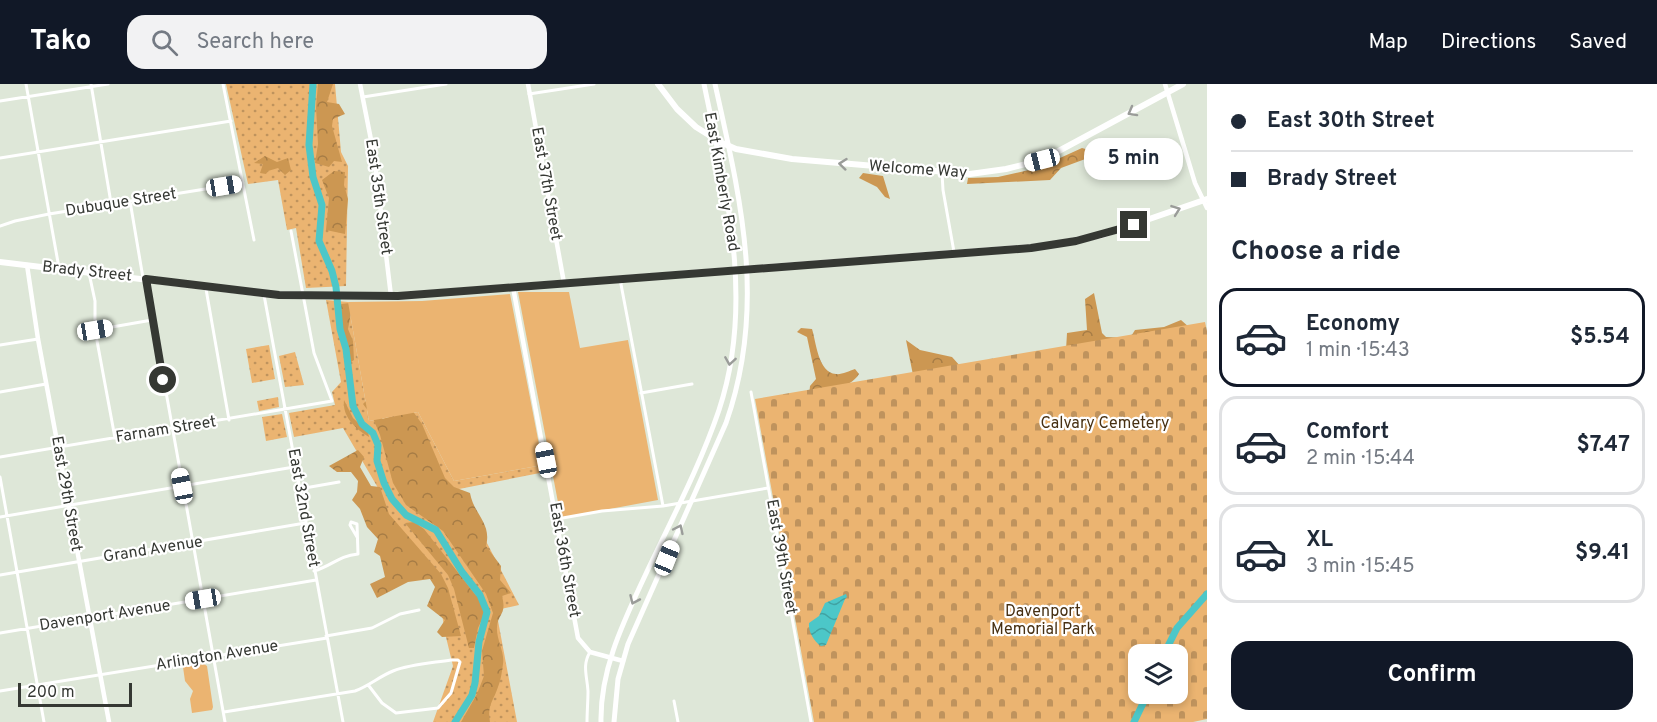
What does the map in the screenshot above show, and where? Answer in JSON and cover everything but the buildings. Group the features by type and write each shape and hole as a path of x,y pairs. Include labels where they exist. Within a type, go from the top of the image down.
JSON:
{"highway":[{"name":"Welcome Way","path":"658,84 688,120 715,140 728,146 783,158 970,174 991,172 1042,160 1184,84"},
{"name":"Brady Street","path":"0,262 264,294 391,296 955,254 1076,241 1134,225 1205,199"}],"main road":[{"name":"East Kimberly Road","path":"601,722 603,694 611,657 628,613 702,454 719,410 727,380 736,308 735,270 729,210 704,84"},
{"name":"East Kimberly Road","path":"614,722 615,692 628,645 726,423 742,365 747,329 748,269 744,230 715,84"}],"street":[{"path":"26,84 59,270"},
{"path":"0,101 108,84"},
{"path":"223,84 254,240"},
{"name":"East 35th Street","path":"360,84 374,155 391,296"},
{"path":"363,97 446,84"},
{"name":"East 37th Street","path":"528,84 564,283"},
{"path":"529,94 594,84"},
{"path":"1164,84 1195,183 1205,199 1207,208"},
{"path":"91,85 112,204"},
{"path":"0,158 231,121"},
{"path":"942,172 943,190 955,254"},
{"name":"Dubuque Street","path":"0,226 49,214 243,183"},
{"path":"130,201 225,722"},
{"path":"291,231 302,295"},
{"name":"East 29th Street","path":"27,266 46,384 109,722"},
{"path":"89,273 95,301 95,330 115,438"},
{"path":"620,279 663,506"},
{"path":"205,287 229,420"},
{"name":"East 36th Street","path":"513,287 578,638 590,652"},
{"name":"East 32nd Street","path":"264,294 343,722"},
{"name":"Farnam Street","path":"0,457 332,401 314,353 302,295"},
{"path":"95,330 153,320"},
{"path":"0,345 38,339"},
{"path":"0,392 46,384"},
{"path":"641,393 692,384"},
{"name":"East 39th Street","path":"751,392 811,722"},
{"path":"0,517 295,467"},
{"path":"0,477 44,722"},
{"path":"299,489 339,482"},
{"path":"556,519 602,511 679,504 768,488"},
{"name":"Grand Avenue","path":"0,575 305,523"},
{"path":"314,571 326,568 340,558 358,554 357,537"},
{"name":"Davenport Avenue","path":"0,633 316,580"},
{"name":"Arlington Avenue","path":"0,691 327,637 372,628 400,614 419,610"},
{"path":"587,722 585,670 590,652 623,661"},
{"path":"223,712 337,694 369,686 392,671 405,668 458,660 461,664 447,698 438,708 396,713 380,701 369,686"},
{"path":"674,701 678,722"}],"green space":[{"path":"226,84 335,84 341,152 348,166 346,286 306,288 296,228 287,230 278,180 248,184"},
{"path":"318,84 333,84 327,102 339,104 345,114 333,119 332,126 342,162 334,161 329,167 315,163 318,144 316,107"},
{"path":"1082,148 1089,150 1088,158 1061,168 1050,180 967,184 968,178 998,177 1038,168"},
{"path":"265,156 277,162 288,158 291,170 285,175 278,168 266,174 260,173 263,164 254,163"},
{"path":"334,171 345,172 344,185 348,199 345,234 326,230 329,198 322,180"},
{"path":"863,173 883,176 890,199 885,197 877,187 859,178"},
{"path":"518,292 569,292 580,348 628,340 658,500 561,518"},
{"path":"1094,293 1102,333 1106,337 1130,338 1135,330 1164,327 1181,320 1190,328 1066,350 1067,333 1087,330 1085,299"},
{"path":"510,294 543,465 454,481 418,412 369,421 348,302 422,301"},
{"path":"326,300 348,302 369,421 418,412 454,481 543,465 545,472 459,489 519,605 496,610 517,722 433,722 453,666 437,582 394,546 381,493 343,428 294,437 289,413 335,405 332,392 341,382"},
{"path":"350,303 348,329 353,341 354,360 351,362 342,326 341,304"},
{"path":"1205,322 1207,331 1207,719 1193,722 814,722 755,399"},
{"path":"801,328 812,329 819,356 825,368 838,374 855,369 859,374 855,379 836,389 809,396 810,386 816,379 807,337 797,332"},
{"path":"906,340 920,350 952,357 961,367 913,375"},
{"path":"269,345 275,379 252,383 246,349"},
{"path":"295,352 304,385 285,387 279,356"},
{"path":"278,397 279,407 259,411 257,401"},
{"path":"344,400 353,418 368,432 369,437 359,430 348,417"},
{"path":"367,400 375,414 383,419 412,410 422,424 445,478 454,487 470,493 487,531 486,546 501,566 500,580 511,593 502,596 503,610 497,632 503,664 500,681 490,707 490,722 461,722 484,676 482,651 493,613 486,594 443,531 406,505 393,483 380,435 372,416 363,404"},
{"path":"282,414 287,437 266,441 262,417"},
{"path":"358,450 364,457 360,467 371,486 380,487 389,514 441,574 448,588 461,636 442,637 437,632 445,620 427,606 435,587 430,579 408,582 377,598 370,584 385,577 380,556 374,552 378,539 367,527 360,509 352,500 357,492 358,481 351,472 337,472 329,466"},
{"path":"414,522 424,529 478,598 485,613 478,628 474,648 469,648 454,589 448,575 405,523"},
{"path":"204,664 207,666 213,707 212,710 192,713 190,699 193,691 185,681 183,667"}],"water":[{"path":"846,594 847,597 826,645 821,646 812,636 809,623 819,616 825,603"}],"waterway":[{"path":"313,84 309,145 313,177 322,205 319,241 336,287 340,329 346,349 353,406 362,424 373,433 378,445 377,461 392,499 406,515 436,530 462,572 480,595 487,612 479,642 472,695 455,722"},
{"path":"1169,644 1177,628 1207,594"},
{"path":"1134,722 1143,704"}],"route":[{"path":"163,380 146,279 279,295 404,296 1031,248 1103,235 1134,225"}],"park label":[{"name":"Calvary Cemetery","path":"1105,424"},
{"name":"Davenport Memorial Park","path":"1043,621"}]}
